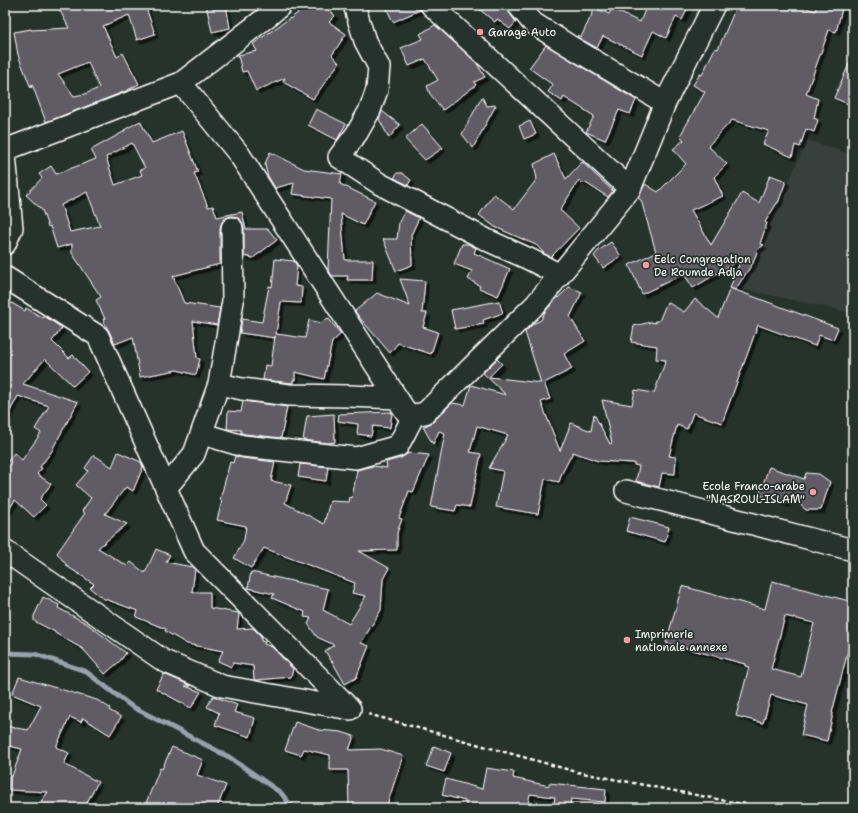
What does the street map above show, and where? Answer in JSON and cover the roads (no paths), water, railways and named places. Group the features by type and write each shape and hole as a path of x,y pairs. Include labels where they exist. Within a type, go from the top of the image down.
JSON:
{"street":[{"path":"5,150 181,83 281,5"},
{"path":"354,5 365,41 379,67 377,90 370,110 358,133 338,157 380,184 487,240 560,275"},
{"path":"431,5 630,189"},
{"path":"518,5 533,23 665,103"},
{"path":"181,83 238,154 406,412 414,415 425,413 536,304 630,189 665,103 714,5"},
{"path":"5,155 12,228 5,244"},
{"path":"166,488 194,454 219,384 233,301 232,228"},
{"path":"5,277 98,336 194,551 350,709 222,686 164,661 5,551"},
{"path":"219,384 242,389 289,395 397,398"},
{"path":"202,432 203,434 243,446 356,458 398,446 414,415"},
{"path":"626,491 853,550"}],"waterway":[{"path":"5,653 35,654 85,671 131,706 229,757 281,793 293,808"}],"place":[{"name":"Garage Auto","path":"480,32"},
{"name":"Eelc Congregation De Roumde Adja","path":"646,265"},
{"name":"Ecole Franco-arabe \"NASROUL-ISLAM\"","path":"813,492"},
{"name":"Imprimerie nationale annexe","path":"627,640"}]}
